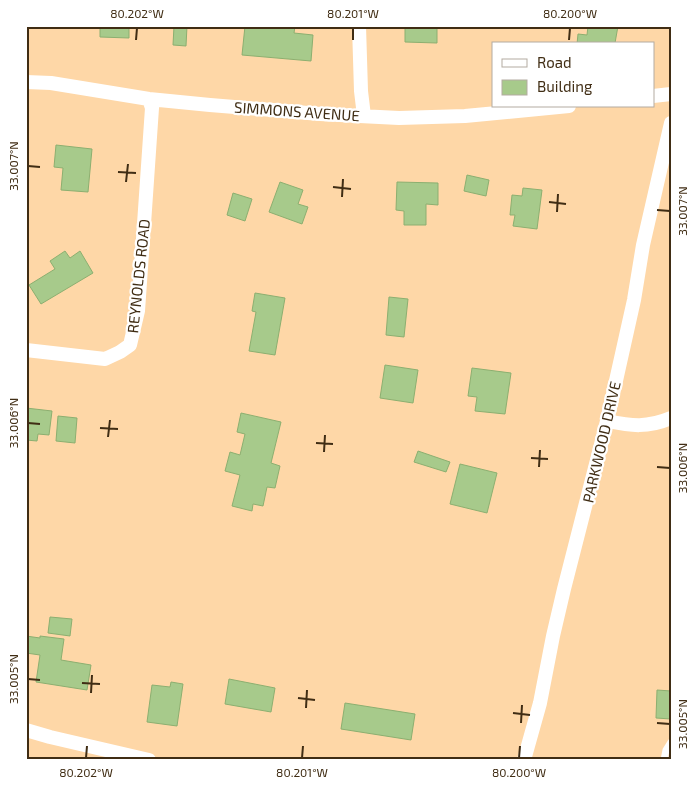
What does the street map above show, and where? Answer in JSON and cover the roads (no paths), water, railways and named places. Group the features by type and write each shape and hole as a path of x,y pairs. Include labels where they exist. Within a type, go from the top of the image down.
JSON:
{"street":[{"path":"358,26 364,116"},
{"name":"SIMMONS AVENUE","path":"26,82 52,83 149,99 320,114 419,118 544,108"},
{"path":"654,96 671,94"},
{"name":"REYNOLDS ROAD","path":"26,350 105,359 130,345 138,311 152,108 149,99"},
{"name":"PARKWOOD DRIVE","path":"524,760 541,696 552,636 607,421 634,300 643,245 671,123"},
{"path":"607,421 632,426 645,426 671,418"},
{"path":"26,730 117,756 149,760"}],"lane":[{"path":"664,760 666,750 671,742"}]}
